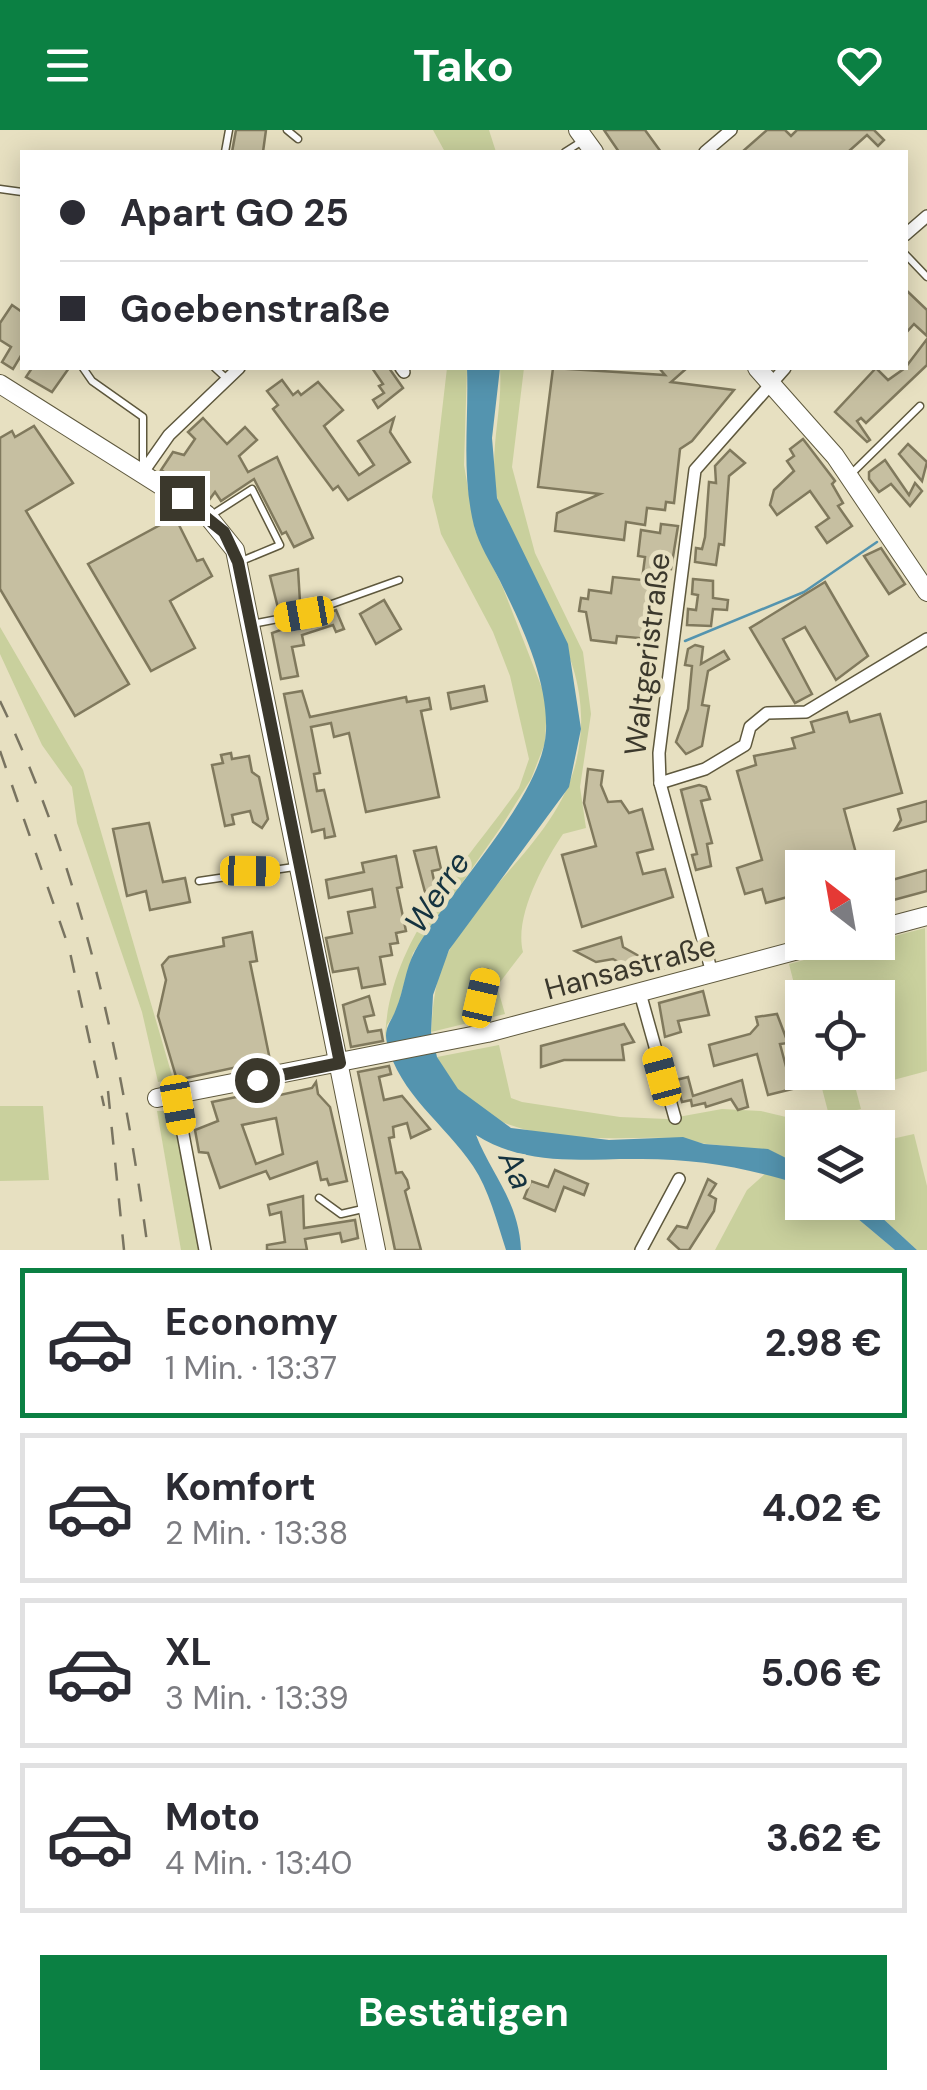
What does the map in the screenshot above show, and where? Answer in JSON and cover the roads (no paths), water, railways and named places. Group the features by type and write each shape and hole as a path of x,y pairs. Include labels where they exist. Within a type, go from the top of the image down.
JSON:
{"street":[{"path":"707,150 731,130"},
{"path":"908,233 927,216"},
{"path":"142,472 169,435 237,370"},
{"path":"759,370 849,476 927,592"},
{"name":"Waltgeristraße","path":"712,973 660,782 659,752 695,470 783,370"},
{"path":"0,384 209,516 230,542 251,624 376,1250"},
{"path":"660,782 705,769 745,745 750,727 766,713 806,712 927,639"},
{"path":"895,924 927,916"},
{"name":"Hansastraße","path":"167,1097 481,1034 785,953"},
{"path":"640,993 675,1118"},
{"path":"167,1097 205,1250"},
{"path":"640,1250 679,1180"}],"lane":[{"path":"287,130 298,139"},
{"path":"908,257 927,277"},
{"path":"84,370 92,381 143,417 142,472"},
{"path":"217,370 227,378"},
{"path":"849,476 920,406"},
{"path":"209,516 252,488 280,545 238,562"},
{"path":"251,624 304,614 399,580"},
{"path":"199,880 300,866"},
{"path":"481,1034 481,998 487,973"},
{"path":"319,1198 340,1214 369,1208"}],"water":[{"path":"467,370 500,370 492,438 497,498 568,644 581,729 569,787 449,950 433,995 431,1032 437,1057 458,1089 511,1128 609,1140 683,1137 704,1144 768,1149 785,1158 785,1180 743,1169 663,1159 536,1157 516,1153 476,1135 510,1202 521,1250 506,1250 479,1175 412,1093 393,1061 386,1038 415,951 512,814 541,757 546,731 543,692 532,654 482,547 470,506"},
{"path":"859,1220 884,1220 917,1250 895,1250"}],"waterway":[{"path":"685,641 804,592 877,542"}],"railway":[{"path":"0,701 55,833 96,969 126,1109 148,1250"},
{"path":"0,751 69,948 104,1106"},
{"path":"108,1091 124,1250"}],"water label":[{"name":"Werre","path":"437,892"},
{"name":"Aa","path":"516,1170"}]}
